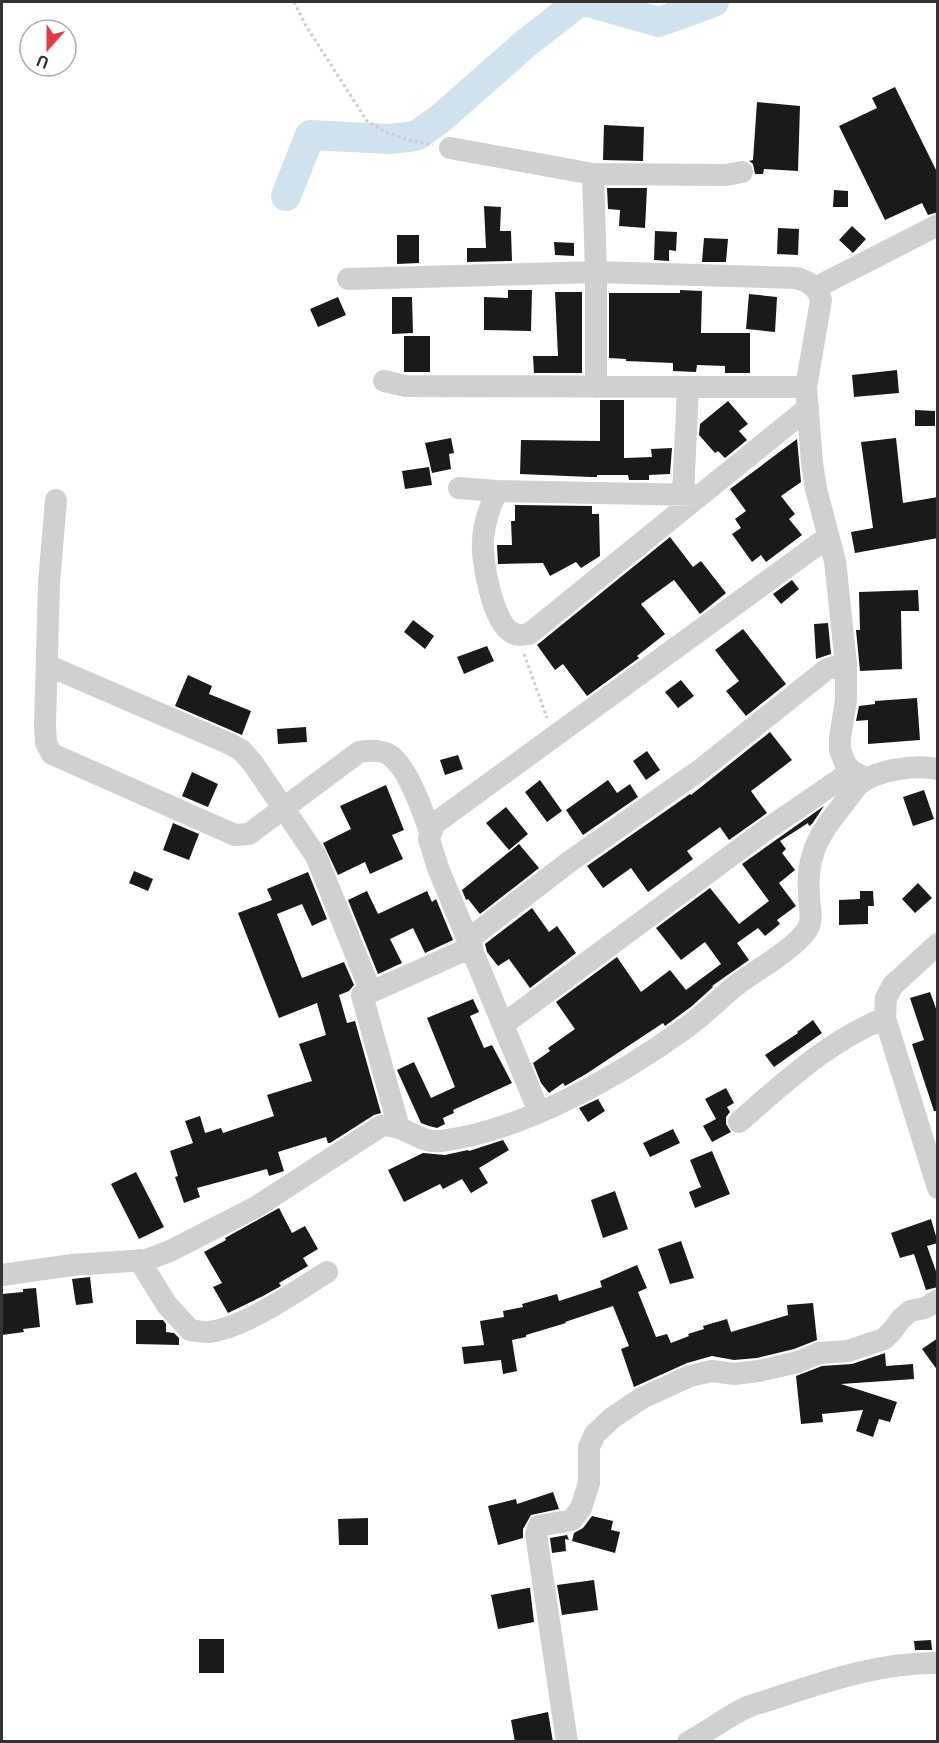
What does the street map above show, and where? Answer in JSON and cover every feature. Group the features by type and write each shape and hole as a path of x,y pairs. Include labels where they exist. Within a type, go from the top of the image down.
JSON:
{"street":[{"path":"450,148 593,174 726,175 742,172"},
{"path":"593,174 596,387"},
{"path":"815,288 938,225"},
{"path":"348,279 596,272 797,278 815,288 821,300 807,398 816,489 835,561 846,664 846,700 840,750 845,763 859,775"},
{"path":"384,381 406,386 688,388 807,398"},
{"path":"688,388 692,495"},
{"path":"497,491 485,526 483,558 487,580 503,625 510,632 520,636 529,634 807,398"},
{"path":"459,488 497,491 692,495"},
{"path":"56,500 49,583 46,665 45,734 46,743 52,754 235,835 249,834 359,752 376,750 391,756 404,773 417,796 430,832"},
{"path":"539,1112 438,868 429,839 434,824 828,537"},
{"path":"399,1128 362,995 470,943 569,862 700,770 827,669 846,664"},
{"path":"46,665 241,750 252,762 316,856 371,992"},
{"path":"504,1024 760,834 859,775 894,770 938,769"},
{"path":"2,1275 72,1264 140,1260 170,1251 231,1221 375,1128 387,1125 426,1140 439,1142 489,1131 539,1112 590,1087 655,1049 688,1026 802,935 811,921 808,894 813,854 819,839 857,786 859,775"},
{"path":"938,944 893,985 886,998 885,1018 938,1188"},
{"path":"739,1122 802,1066 857,1029 885,1018"},
{"path":"140,1260 167,1305 190,1330 209,1332 236,1323 276,1304 327,1272"},
{"path":"567,1742 536,1534 539,1526 572,1520 582,1508 589,1483 589,1447 595,1434 612,1418 635,1403 690,1376 712,1371 734,1374 759,1371 798,1362 819,1353 848,1351 884,1339 910,1311 925,1308 938,1300"},
{"path":"688,1742 733,1713 750,1706 867,1670 904,1664 938,1663"}],"path":[{"path":"294,2 306,26 367,121 385,132 409,140 450,148"},
{"path":"520,636 528,668 554,736"}],"building":[{"path":"895,87 938,174 938,212 928,215 922,203 885,220 839,126 877,108 872,98"},
{"path":"757,102 800,106 798,171 764,169 763,174 755,174 753,164 749,161 753,160"},
{"path":"604,125 644,127 643,161 603,160"},
{"path":"607,188 647,188 645,228 619,226 620,210 608,209"},
{"path":"834,190 848,191 848,207 833,207"},
{"path":"484,206 501,207 500,231 511,231 512,261 467,262 467,248 486,248"},
{"path":"852,226 866,239 853,253 839,240"},
{"path":"778,228 799,229 798,255 777,254"},
{"path":"655,231 677,232 676,251 669,250 669,261 654,260"},
{"path":"397,235 419,235 419,263 397,264"},
{"path":"704,238 728,239 726,262 702,262"},
{"path":"554,242 574,243 574,256 555,255"},
{"path":"508,290 532,290 531,331 484,330 484,297 508,298"},
{"path":"680,290 702,291 701,333 750,333 750,373 725,373 725,366 697,365 696,372 673,371 673,363 609,358 609,293 680,293"},
{"path":"555,292 582,292 582,373 534,373 533,356 558,356"},
{"path":"749,294 777,297 775,332 746,329"},
{"path":"338,297 346,315 318,327 310,309"},
{"path":"392,297 412,297 413,333 392,334"},
{"path":"404,336 430,336 430,372 404,372"},
{"path":"897,370 899,393 854,397 852,375"},
{"path":"600,400 624,400 624,458 652,457 651,449 672,448 670,474 649,475 649,480 629,480 628,475 590,477 520,474 521,440 600,441"},
{"path":"728,401 748,424 739,431 747,440 725,458 718,451 715,453 699,435 700,424"},
{"path":"915,410 935,411 935,426 915,426"},
{"path":"451,438 454,453 449,454 451,469 432,473 425,443"},
{"path":"896,438 903,503 938,497 938,538 855,553 851,532 873,528 861,442"},
{"path":"797,439 801,482 781,496 795,514 789,519 802,535 766,562 761,555 752,562 732,534 741,528 735,519 746,511 730,489"},
{"path":"429,467 432,485 405,489 402,471"},
{"path":"515,505 592,506 592,514 599,514 600,556 581,568 576,562 550,576 543,563 498,564 497,545 512,545 511,521 515,521"},
{"path":"670,537 693,567 701,561 726,593 700,614 674,580 641,604 665,634 637,656 639,658 587,696 563,664 555,670 537,645"},
{"path":"792,580 799,589 781,604 773,594"},
{"path":"918,590 919,611 901,611 902,669 860,671 856,630 860,630 859,592"},
{"path":"413,620 434,636 425,649 404,632"},
{"path":"828,623 831,654 816,659 814,624"},
{"path":"743,629 786,684 746,716 726,691 739,681 715,650"},
{"path":"487,646 494,661 464,674 457,657"},
{"path":"188,675 212,686 209,694 251,711 242,735 175,706"},
{"path":"681,680 694,696 678,708 665,692"},
{"path":"917,698 920,740 868,744 868,720 856,721 859,706 875,704 875,701"},
{"path":"306,727 307,742 278,744 277,729"},
{"path":"770,732 792,760 751,791 767,813 729,840 720,827 687,851 693,859 648,892 631,868 603,888 587,866 691,795"},
{"path":"647,751 660,770 646,780 633,761"},
{"path":"458,755 463,769 445,775 440,760"},
{"path":"192,772 218,784 208,807 182,796"},
{"path":"540,780 562,811 547,822 525,792"},
{"path":"608,780 617,793 630,784 638,797 583,835 566,810"},
{"path":"386,785 404,830 392,835 403,859 370,874 365,862 338,875 323,843 351,829 340,806"},
{"path":"924,790 934,819 913,826 903,797"},
{"path":"824,806 812,824 809,826 808,823 780,841 786,849 782,853 795,870 779,883 796,906 777,920 780,924 765,936 758,928 737,943 749,960 712,986 692,1006 665,1026 663,1023 586,1074 565,1086 563,1083 549,1093 541,1083 533,1063 550,1051 548,1048 575,1029 556,1002 617,957 641,992 670,970 686,990 721,964 705,942 681,960 656,928 710,888 739,924 769,901 742,864"},
{"path":"506,807 528,834 509,850 486,823"},
{"path":"173,823 199,834 189,860 163,850"},
{"path":"519,844 539,868 480,914 468,899 466,900 462,890"},
{"path":"134,871 153,879 148,891 129,883"},
{"path":"308,872 327,919 312,926 302,904 277,914 302,978 344,962 354,985 349,991 339,995 347,1023 355,1021 381,1113 374,1115 330,1143 326,1137 278,1152 284,1171 269,1176 267,1169 197,1188 200,1197 184,1203 175,1177 178,1176 170,1151 193,1143 185,1121 200,1116 205,1133 221,1128 223,1133 274,1116 267,1095 312,1081 299,1044 326,1035 317,1003 279,1018 238,913 272,900 267,889"},
{"path":"918,883 932,898 915,913 902,899"},
{"path":"367,891 378,914 427,891 432,902 436,899 453,940 425,953 413,928 390,939 402,963 378,974 348,900"},
{"path":"860,891 873,891 874,906 868,906 868,924 839,925 839,900 860,899"},
{"path":"532,908 549,932 557,926 576,953 530,988 509,959 498,966 487,952 485,944"},
{"path":"930,992 938,1014 938,1111 934,1111 912,1044 924,1040 910,998"},
{"path":"473,999 479,1012 470,1016 484,1048 492,1045 512,1083 453,1110 454,1113 443,1118 445,1124 437,1128 421,1123 397,1070 414,1062 431,1098 455,1087 427,1018"},
{"path":"813,1020 822,1033 774,1067 765,1055"},
{"path":"726,1088 734,1103 727,1107 730,1112 726,1117 726,1124 731,1132 712,1142 703,1126 716,1119 705,1099"},
{"path":"598,1099 605,1111 588,1122 579,1108"},
{"path":"673,1129 680,1143 650,1157 643,1143"},
{"path":"503,1140 509,1150 479,1168 488,1183 471,1193 462,1179 443,1189 440,1184 404,1202 388,1170 423,1153 445,1155 469,1151"},
{"path":"712,1151 730,1194 695,1208 689,1192 701,1187 690,1160"},
{"path":"136,1172 164,1227 139,1239 111,1184"},
{"path":"615,1191 628,1229 603,1238 591,1200"},
{"path":"279,1208 292,1233 305,1226 318,1249 303,1258 308,1266 279,1283 281,1286 228,1313 213,1287 222,1283 204,1252"},
{"path":"931,1219 938,1243 927,1246 938,1277 938,1287 926,1290 914,1254 900,1258 891,1233"},
{"path":"681,1241 694,1278 670,1284 658,1249"},
{"path":"637,1265 647,1288 638,1292 656,1337 667,1334 671,1343 704,1329 703,1326 727,1319 731,1332 788,1315 787,1305 813,1303 817,1340 794,1349 757,1358 734,1360 712,1356 687,1363 634,1387 621,1349 629,1346 613,1306 512,1340 517,1371 503,1374 501,1360 464,1364 462,1347 484,1345 480,1321 504,1317 503,1311 523,1307 522,1304 557,1294 559,1301 602,1287 600,1281"},
{"path":"90,1277 93,1303 76,1305 72,1279"},
{"path":"36,1288 40,1327 2,1335 2,1294"},
{"path":"136,1320 163,1320 166,1324 166,1332 174,1333 179,1338 179,1345 136,1344"},
{"path":"938,1338 938,1371 922,1349"},
{"path":"885,1353 886,1366 913,1364 914,1379 841,1384 897,1402 890,1422 879,1419 873,1437 856,1431 863,1410 822,1414 823,1422 801,1424 796,1376 822,1366 852,1364"},
{"path":"553,1492 559,1509 531,1515 523,1529 523,1538 498,1545 488,1506 516,1499 517,1504"},
{"path":"592,1516 613,1521 611,1530 620,1532 615,1553 572,1541 574,1533 583,1528"},
{"path":"368,1518 368,1545 339,1545 338,1519"},
{"path":"567,1535 569,1540 565,1539 566,1551 552,1553 550,1538"},
{"path":"594,1580 598,1610 562,1615 557,1585"},
{"path":"530,1588 534,1622 498,1629 491,1595"},
{"path":"199,1639 224,1639 224,1673 199,1673"},
{"path":"931,1640 932,1650 915,1650 914,1641"},
{"path":"548,1712 553,1742 515,1742 511,1720"}],"waterway":[{"path":"286,196 310,135 389,139 416,136 441,118 525,44 579,2"},
{"path":"588,2 659,22 714,2"}]}
